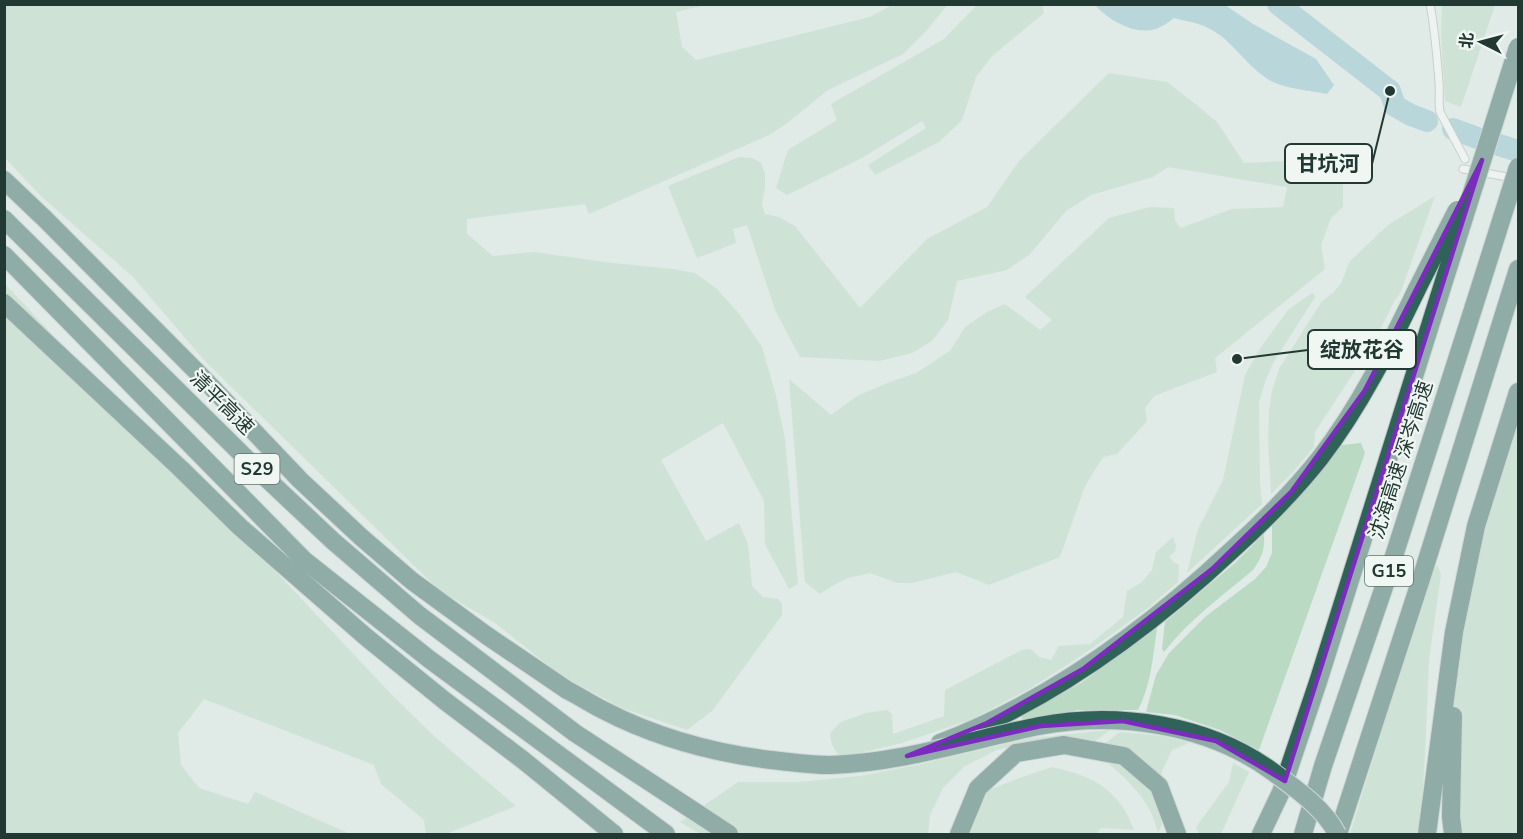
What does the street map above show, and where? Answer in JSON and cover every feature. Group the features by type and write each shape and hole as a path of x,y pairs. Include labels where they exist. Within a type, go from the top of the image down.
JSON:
{"highway":[{"path":"908,756 987,723 1083,669 1125,640 1212,569 1291,492 1348,418 1385,354 1418,289 1518,47"},
{"path":"1260,834 1281,792 1318,682 1439,297 1473,159"},
{"name":"沈海高速 深岑高速","path":"1303,834 1323,766 1385,584 1518,167"},
{"path":"4,180 202,377 286,466 361,537 412,581 486,635 567,690 604,710 675,740 712,750 750,758 828,765 871,762 908,756 1041,726 1065,723 1123,721 1170,728 1216,741 1260,762 1320,810 1338,834"},
{"name":"清平高速","path":"4,219 266,478 333,541 419,615 584,739 729,834"},
{"name":"S29","path":"4,255 304,560 429,659 666,834"},
{"name":"G15","path":"1338,834 1518,269"},
{"path":"4,303 249,535 366,637 614,834"},
{"path":"1427,834 1454,632 1476,526 1518,392"},
{"path":"1453,834 1451,817 1454,632"},
{"path":"959,834 978,788 1016,753 1064,745 1124,756 1159,786 1177,834"}],"lane":[{"path":"1430,4 1436,38 1440,112 1473,159"},
{"path":"1463,169 1518,179"}],"highlighted area":[{"path":"1482,160 1285,781 1216,741 1123,721 1041,726 907,756 987,723 1083,669 1212,569 1291,492 1365,390"}],"green space":[{"path":"5,5 706,5 676,12 682,47 696,60 870,17 892,5 947,5 928,29 903,54 828,90 786,124 767,136 589,214 585,204 467,219 467,234 493,256 534,252 695,273 717,289 740,315 762,347 785,439 798,584 789,589 765,544 764,501 723,423 661,460 706,541 739,523 748,544 752,586 763,597 778,599 782,604 782,615 713,710 687,730 622,708 559,674 495,623 439,590 204,360 133,277 42,197 5,158"},
{"path":"977,5 1042,5 1044,13 992,56 976,77 962,120 939,142 875,175 868,165 926,128 922,121 862,158 787,195 776,188 788,150 837,120 831,104 944,39"},
{"path":"1442,5 1495,5 1461,107 1445,101 1441,33"},
{"path":"1109,73 1167,82 1217,122 1244,163 1335,159 1343,173 1343,207 1331,218 1321,245 1325,269 1215,358 1217,372 1154,396 1145,408 1147,421 1117,454 1103,457 1085,486 1060,557 989,585 956,572 912,583 897,583 870,573 848,578 820,594 805,582 789,379 831,415 857,396 916,373 950,351 965,327 987,312 1005,304 1040,330 1052,320 1025,297 1109,218 1150,207 1174,208 1175,221 1181,228 1232,209 1283,207 1287,187 1168,167 1153,177 1091,195 1066,211 1030,254 1007,270 957,281 948,320 932,341 912,353 879,361 800,357 775,310 747,225 733,229 736,243 697,258 668,186 739,157 752,158 761,163 765,174 762,204 765,214 779,217 795,226 860,308 927,239 987,207 1019,161"},
{"path":"1435,196 1400,294 1375,340 1315,432 1314,447 1271,494 1269,410 1279,369 1322,301 1341,283 1350,261 1388,225"},
{"path":"4,283 391,694 435,737 516,806 446,834 426,834 424,820 381,784 374,765 204,699 178,733 181,765 199,788 248,804 255,792 348,833 359,834 5,834"},
{"path":"1312,293 1315,297 1273,363 1259,402 1262,504 1187,573 1198,529 1223,480 1245,375 1261,347 1288,310"},
{"path":"1518,377 1518,834 1456,834 1450,698 1472,535"},
{"path":"1361,443 1365,453 1259,750 1220,730 1175,715 1146,712 1156,675 1169,653 1205,617 1255,579 1266,567 1272,553 1272,524 1311,483 1342,445"},
{"path":"1264,534 1262,553 1253,570 1195,619 1164,652 1162,649 1165,622 1235,563"},
{"path":"1173,537 1176,545 1175,552 1169,556 1179,565 1178,582 1149,607 1069,664 1027,690 972,719 902,743 842,757 835,749 830,733 841,722 866,713 887,710 892,714 893,734 944,716 945,690 1022,650 1031,649 1039,657 1051,660 1059,646 1090,644 1123,617 1127,591 1142,582 1152,570 1156,552"},
{"path":"1438,566 1441,575 1429,660 1420,834 1350,834 1431,570"},
{"path":"1157,628 1149,680 1138,710 1079,710 1022,719 1021,716 1081,683"},
{"path":"1110,730 1082,751 1027,743 997,750 965,766 943,788 930,815 928,834 700,834 680,822 738,782 799,782 860,776 1032,738"},
{"path":"1120,732 1146,734 1189,743 1172,750 1162,771 1157,793 1162,825 1158,832 1151,812 1141,796 1124,777 1108,763 1089,755"},
{"path":"1233,763 1249,772 1221,834 1199,834 1196,827 1229,782"},
{"path":"1052,767 1083,776 1110,792 1127,814 1134,830 1101,828 1096,834 951,834 959,809 966,799"}],"water":[{"path":"1095,5 1225,5 1253,24 1316,59 1334,85 1327,94 1276,83 1262,75 1224,38 1202,25 1174,18 1158,28 1132,29 1107,16"}],"waterway":[{"path":"1278,4 1390,91 1395,106 1427,121"},
{"path":"1453,129 1480,139"},
{"path":"1496,144 1518,151"}],"place":[{"name":"甘坑河","path":"1390,91"},
{"name":"绽放花谷","path":"1237,359"}]}
